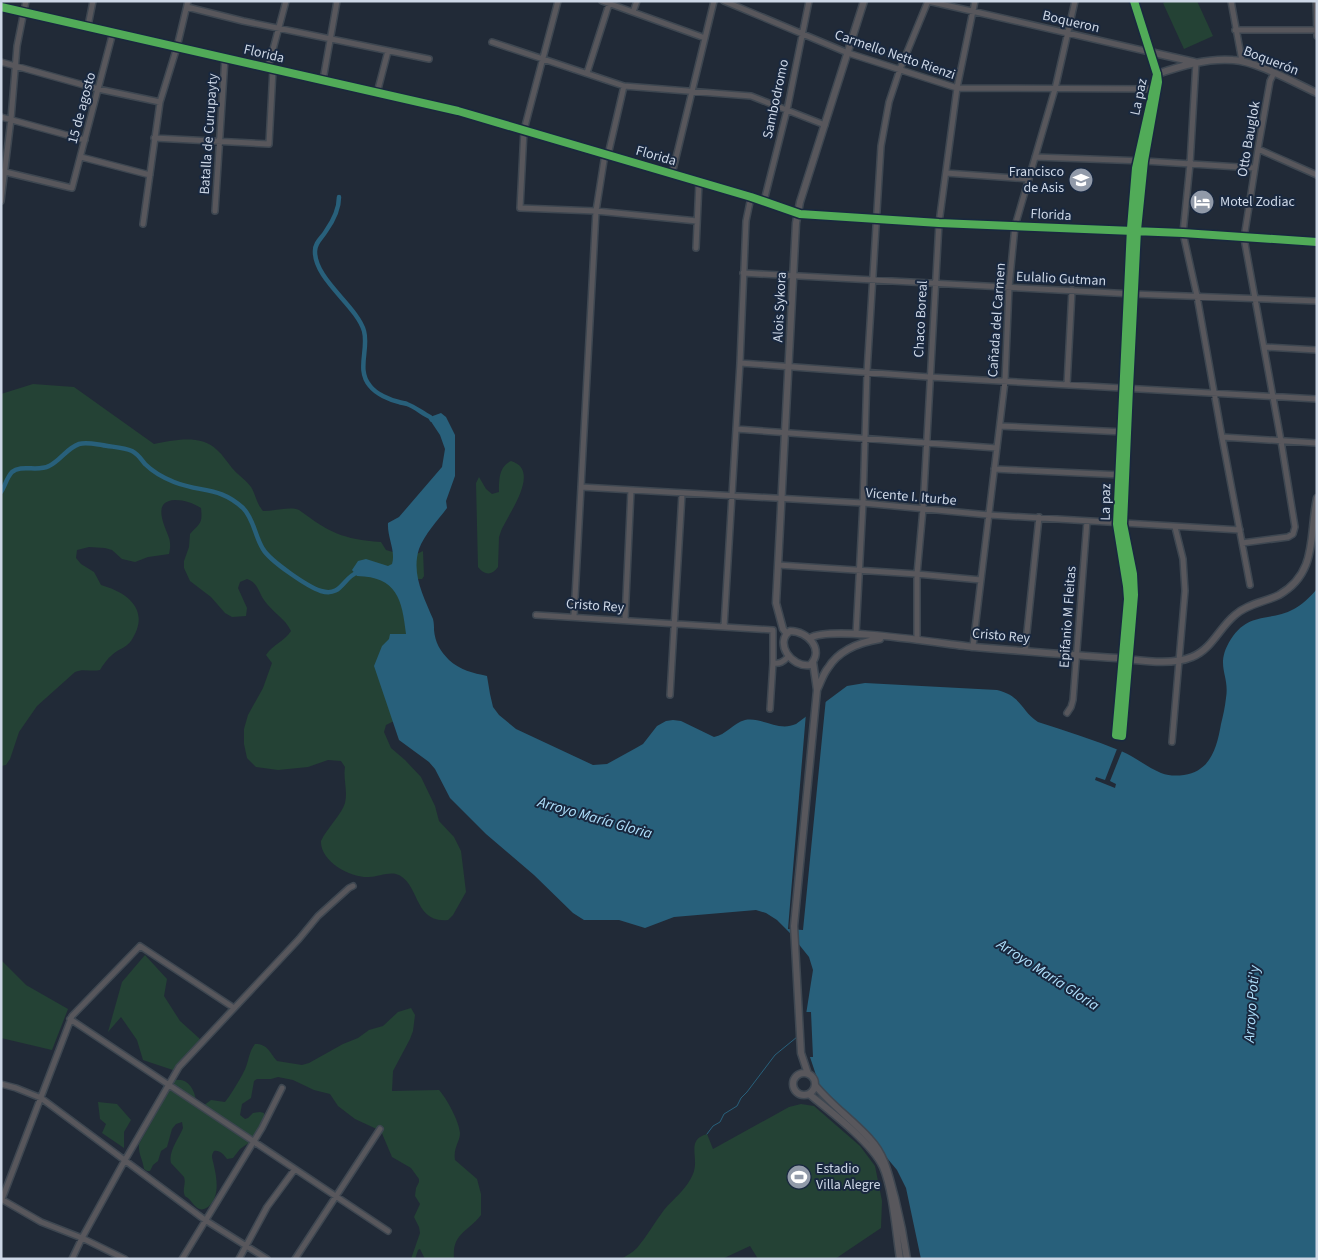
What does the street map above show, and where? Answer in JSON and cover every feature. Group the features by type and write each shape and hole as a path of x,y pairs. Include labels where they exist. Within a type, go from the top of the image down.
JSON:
{"street":[{"path":"1,202 12,119 16,65 26,1"},
{"path":"88,26 93,1"},
{"path":"154,138 269,144 271,68 286,1"},
{"path":"323,80 338,1"},
{"path":"558,1 541,59 524,130 520,208 596,211 697,220"},
{"path":"602,1 705,38"},
{"path":"633,12 637,1"},
{"path":"672,174 714,1"},
{"name":"Carmello Netto Rienzi","path":"724,1 848,53 957,88 1155,89"},
{"name":"Sambodromo","path":"764,201 787,110 809,1"},
{"name":"Alois Sykora","path":"788,633 783,629 776,603 797,213 864,1"},
{"path":"856,634 867,372 881,146 889,102 900,69 928,1"},
{"name":"Boqueron","path":"928,1 1150,52"},
{"name":"Chaco Boreal","path":"917,640 918,574 938,223 957,88 974,1"},
{"name":"Cañada del Carmen","path":"973,646 1005,381 1009,287 1015,226 1055,89 1075,1"},
{"name":"La paz","path":"1126,658 1122,736 1116,735 1134,590 1133,574 1120,524 1130,294 1141,161 1157,74 1134,1"},
{"path":"1230,1 1242,61"},
{"path":"1316,1 1317,36"},
{"path":"143,224 160,102 188,4 279,28 428,59"},
{"path":"587,73 609,4"},
{"name":"Florida","path":"1,7 458,111 751,197 797,213 938,223 1183,233 1317,242"},
{"path":"1235,30 1317,30"},
{"name":"15 de agosto","path":"4,171 72,188 113,32"},
{"path":"492,42 624,86 751,96 825,125"},
{"path":"378,92 388,51"},
{"path":"1150,52 1196,62 1190,164 1183,233 1197,296 1250,585"},
{"name":"Batalla de Curupayty","path":"215,211 225,58"},
{"name":"Boquerón","path":"1157,74 1196,62 1233,59 1274,73 1317,93"},
{"path":"1,62 98,89 160,102"},
{"name":"Otto Bauglok","path":"1242,543 1288,537 1294,531 1281,441 1244,238 1270,81 1274,73"},
{"path":"574,616 596,211 606,155 624,86"},
{"path":"1,117 85,140"},
{"path":"1258,149 1317,175"},
{"path":"80,157 150,175"},
{"path":"1035,157 1255,168"},
{"path":"946,173 1029,179"},
{"path":"696,248 699,182"},
{"path":"724,627 740,363 746,221 751,197"},
{"name":"Eulalio Gutman","path":"743,273 1130,294 1317,301"},
{"path":"1067,385 1072,290"},
{"path":"1264,347 1317,350"},
{"path":"740,363 929,377 1317,399"},
{"path":"1000,426 1124,432"},
{"path":"736,429 997,448"},
{"path":"1222,437 1317,443"},
{"path":"994,469 1122,476"},
{"name":"Vicente I. Iturbe","path":"581,487 782,500 863,503 988,515 1240,530"},
{"path":"625,620 631,490"},
{"path":"670,695 682,494"},
{"path":"1180,660 1191,658 1204,649 1235,614 1248,606 1279,595 1298,580 1310,558 1317,498"},
{"path":"1025,651 1039,517"},
{"name":"Epifanio M Fleitas","path":"1067,712 1073,700 1087,521"},
{"path":"1172,742 1180,660 1185,573 1174,527"},
{"path":"778,565 981,580"},
{"name":"Cristo Rey","path":"536,615 773,630 773,663"},
{"name":"Cristo Rey","path":"810,638 814,635 840,632 1025,651 1180,660"},
{"path":"814,677 804,666 788,657 785,645 788,633 801,633 810,638 815,653 813,662 817,690"},
{"path":"814,646 821,635"},
{"path":"815,1086 812,1092 800,1094 794,1090 793,1080 798,1075 801,1053 794,926 817,690 828,667 840,655 862,644 891,638"},
{"path":"770,709 773,663 784,662 788,657"},
{"path":"804,666 810,665 813,662"},
{"path":"72,1259 125,1160 179,1067 300,939 318,916 349,888 354,886"},
{"path":"125,1259 82,1238 41,1222 2,1199 70,1020 140,946 234,1008"},
{"path":"70,1020 388,1230"},
{"path":"801,1053 808,1074 813,1079 815,1086 826,1099 870,1138 879,1150 890,1174 907,1259"},
{"path":"798,1075 808,1074"},
{"path":"1,1084 41,1098 205,1220 267,1259"},
{"path":"182,1259 254,1142 282,1088"},
{"path":"808,1094 871,1148 882,1165 889,1190 900,1259"},
{"path":"296,1259 380,1129"},
{"path":"239,1259 267,1207 295,1169"}],"green space":[{"path":"1167,1 1197,1 1213,36 1184,49 1163,3"},
{"path":"33,384 74,387 154,444 195,440 211,445 249,484 263,511 299,510 319,524 346,537 381,542 386,550 410,557 423,551 424,576 422,579 414,579 409,608 400,721 386,725 384,732 391,748 421,777 435,806 439,821 454,837 461,851 466,892 453,915 448,920 437,919 428,915 422,909 404,878 396,874 369,877 353,875 338,867 325,855 321,841 341,812 346,798 345,767 341,761 328,760 308,767 278,770 256,767 247,758 244,744 244,729 248,715 263,688 272,663 266,655 291,631 267,604 256,585 247,579 240,582 238,588 247,608 246,616 232,617 225,613 211,597 190,581 184,568 184,561 189,547 190,534 200,523 201,508 189,502 175,500 168,501 163,505 163,521 170,542 169,554 148,557 135,562 122,559 112,550 105,548 89,547 77,550 76,558 81,564 94,572 101,585 120,593 134,605 138,612 137,630 131,641 114,653 100,670 81,670 75,672 37,706 19,732 10,759 6,765 1,766 1,394"},
{"path":"511,461 520,466 524,473 523,483 499,537 498,567 491,573 485,573 478,567 476,483 479,477 486,489 492,494 499,492 502,470"},
{"path":"145,955 167,979 164,996 180,1021 200,1039 176,1071 143,1060 137,1040 121,1017 108,1032 122,982"},
{"path":"1,960 26,985 68,1009 52,1050 1,1038"},
{"path":"411,1008 415,1015 413,1031 393,1071 392,1091 439,1090 452,1110 459,1128 460,1136 455,1152 455,1160 477,1179 481,1194 481,1215 458,1238 455,1244 454,1259 425,1259 420,1249 415,1259 411,1259 420,1233 414,1217 420,1204 415,1196 419,1179 411,1168 392,1157 381,1131 355,1119 338,1106 330,1094 314,1090 293,1080 278,1077 254,1081 251,1098 242,1104 240,1115 245,1119 253,1113 264,1113 264,1124 250,1142 240,1149 233,1158 227,1159 220,1152 214,1151 212,1157 217,1188 212,1203 205,1209 199,1209 185,1196 184,1177 171,1163 172,1150 183,1128 182,1122 176,1124 172,1129 167,1147 161,1151 158,1161 150,1171 144,1169 139,1144 161,1105 165,1092 173,1081 182,1080 189,1084 196,1100 203,1106 211,1100 225,1102 246,1067 255,1044 266,1047 277,1061 302,1065 358,1038 369,1030 383,1026 398,1012"},
{"path":"98,1102 117,1104 131,1120 124,1132 124,1148 102,1133 106,1124 100,1119"},
{"name":"Estadio Villa Alegre","path":"801,1104 814,1106 860,1146 875,1166 882,1201 881,1228 835,1259 758,1259 750,1246 722,1259 621,1259 637,1248 664,1210 687,1184 695,1168 695,1145 700,1137 707,1134 713,1149 789,1107"}],"water":[{"name":"Arroyo Poti'y","path":"441,413 446,417 455,435 455,476 446,501 447,508 421,544 417,558 420,585 433,619 438,646 453,663 467,671 487,676 493,707 499,715 516,729 593,765 607,764 643,744 657,726 666,721 681,721 714,737 745,720 758,720 789,726 796,724 847,686 865,683 997,690 1012,696 1038,722 1121,751 1167,775 1193,773 1207,763 1215,749 1227,690 1223,663 1224,656 1231,639 1245,624 1260,618 1285,613 1297,607 1317,589 1317,1259 921,1259 906,1188 897,1170 877,1146 838,1113 819,1084 809,1054 805,1021 813,970 809,957 777,920 766,913 756,910 674,917 645,928 619,920 584,920 573,913 534,875 486,834 450,798 435,769 429,762 399,740 374,666 382,646 389,639 390,634 406,634 402,610 395,592 389,586 370,577 357,576 352,570 358,561 366,559 388,566 392,564 393,554 388,523 399,517 442,467 445,449 430,417"}],"pier":[{"path":"826,698 803,930 788,929 806,713"},
{"path":"1117,749 1122,751 1110,781 1116,784 1115,788 1095,780 1096,777 1105,780"},
{"path":"804,1012 811,1012 813,1057 807,1057 804,1045"}],"waterway":[{"path":"339,197 333,219 316,245 315,251 321,272 353,312 364,331 363,366 366,380 376,392 392,400 410,405 432,420"},
{"name":"Arroyo María Gloria","path":"1,492 12,472 25,468 45,468 79,444 90,443 125,449 134,452 148,467 166,479 218,493 234,501 247,512 260,544 267,554 290,573 315,589 328,592 333,591 358,572"},
{"path":"707,1134 713,1126 720,1122 724,1114 737,1106 741,1098 775,1055 797,1037"}],"cycle path":[{"path":"1134,1 1157,74 1158,82 1144,161 1137,230 1123,524 1133,574 1134,595 1122,736 1116,735 1128,599 1117,524 1131,228 1136,168 1157,74"},
{"path":"1,7 458,111 751,197 800,214 939,223 1183,233 1317,242"}],"place":[{"name":"Francisco de Asis","path":"1081,180"},
{"name":"Motel Zodiac","path":"1202,202"},
{"name":"Estadio Villa Alegre","path":"799,1177"}]}
